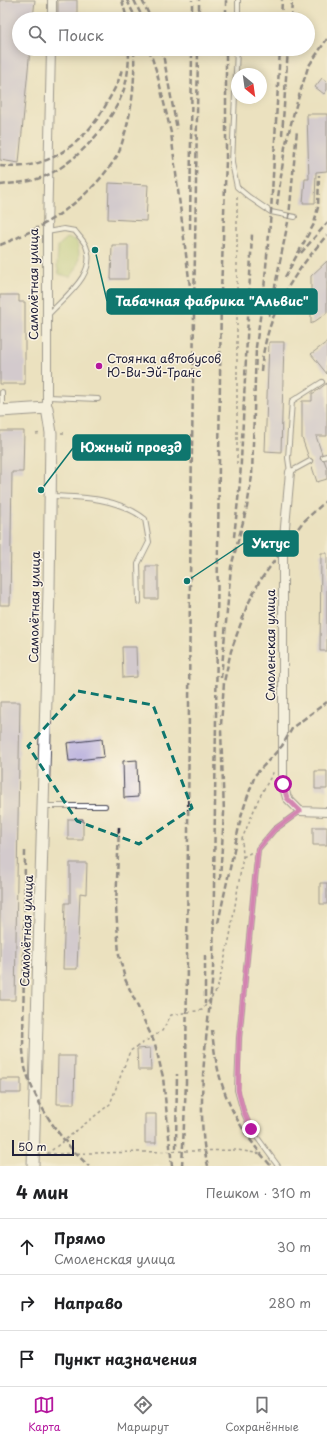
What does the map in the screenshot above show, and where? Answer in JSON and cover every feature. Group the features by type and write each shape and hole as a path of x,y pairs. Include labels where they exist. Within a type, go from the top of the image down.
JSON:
{"main road":[{"path":"1,411 47,403"},
{"name":"Самолётная улица","path":"33,1166 44,806 51,496 51,433 47,403"}],"street":[{"path":"52,0 52,12"},
{"name":"Самолётная улица","path":"47,403 47,232 51,56"},
{"name":"Смоленская улица","path":"290,472 283,550 282,772 283,784 287,798 300,811"},
{"path":"300,811 327,812"}],"lane":[{"path":"238,0 238,12"},
{"path":"237,56 232,163 237,187 249,198 271,212 295,217"},
{"path":"47,232 64,229 75,231 86,246 88,266 81,280 48,315"},
{"path":"310,461 290,472 288,458 292,402 322,382"},
{"path":"1,411 2,392"},
{"path":"47,403 98,399"},
{"path":"51,496 105,500 134,510 145,519 149,542 138,564 139,602"},
{"path":"44,806 105,806"},
{"path":"278,1166 248,1123 243,1110 238,1090 239,1038 258,849 274,830 300,811"}],"path":[{"path":"237,187 237,464"},
{"path":"267,1152 261,1154 237,1150 47,1154 110,1104 130,1050 162,1031 171,1015 202,1010 217,990 230,936 243,857 242,839 258,798 274,771"},
{"path":"243,857 258,849"}],"highlighted area":[{"path":"78,691 153,705 192,808 139,844 77,821 28,746"}],"green space":[{"path":"67,238 76,240 79,250 78,265 70,277 59,274 57,266 58,246"}],"building":[{"path":"0,0 35,0 34,12 12,12 12,56 29,56 19,163 0,160"},
{"path":"58,0 77,0 77,12 58,12"},
{"path":"322,78 327,82 327,90 324,94 315,87"},
{"path":"307,114 327,114 327,171 316,172 315,203 303,203 305,179 309,179"},
{"path":"109,183 148,185 146,221 108,219"},
{"path":"112,245 128,245 128,279 111,279"},
{"path":"327,261 327,313 311,324 311,276"},
{"path":"0,295 19,295 19,302 25,302 25,384 0,384"},
{"path":"269,342 284,342 281,452 265,451"},
{"path":"327,342 327,374 311,354"},
{"path":"327,383 327,436 316,436 322,454 320,458 324,460 327,468 327,479 317,482 311,464 313,460 309,458 302,438 302,401 312,401 312,393"},
{"path":"0,431 24,431 23,472 12,472 10,605 0,605"},
{"path":"321,553 327,553 327,651 320,651"},
{"path":"146,566 158,566 158,599 146,599"},
{"path":"122,647 136,647 137,677 123,678"},
{"path":"0,702 20,702 15,1000 0,1000"},
{"path":"102,739 104,757 69,761 67,743"},
{"path":"137,760 138,797 124,798 123,761"},
{"path":"315,771 327,771 327,789 315,789"},
{"path":"68,819 83,819 83,840 68,840"},
{"path":"313,827 327,827 327,845 313,845"},
{"path":"70,863 87,863 86,894 80,893 77,969 63,969 65,903 70,903"},
{"path":"320,883 327,883 327,904 320,904"},
{"path":"150,1048 151,1070 138,1070 137,1049"},
{"path":"58,1056 75,1056 74,1104 57,1104"},
{"path":"0,1079 21,1079 21,1093 0,1093"},
{"path":"145,1114 156,1114 156,1143 145,1143"}],"railway":[{"path":"122,0 125,12"},
{"path":"127,0 133,12"},
{"path":"134,0 140,12"},
{"path":"142,0 148,12"},
{"path":"192,0 192,12"},
{"path":"199,0 199,12"},
{"path":"226,0 226,12"},
{"path":"281,12 282,0"},
{"path":"291,12 292,0"},
{"path":"277,205 285,147 294,112 308,67 327,39"},
{"path":"0,185 37,179 50,174 64,166 90,143 111,116 119,102 124,89 129,56"},
{"path":"0,245 34,230 66,210 94,186 117,156 127,125 131,104 134,82 134,56"},
{"path":"151,56 157,73 171,133 190,287"},
{"path":"163,56 177,129"},
{"path":"190,229 192,56"},
{"path":"182,1166 186,1083 190,580 198,56"},
{"path":"208,1166 202,1121 202,1096 203,1070 213,972 221,292 226,160 226,56"},
{"path":"221,678 231,567 247,507 252,476 256,347 264,289 271,212 280,56"},
{"path":"282,135 288,56"},
{"path":"0,166 17,167 34,164 49,159 64,151 77,141 99,116 120,77 122,68"},
{"path":"269,316 289,217 297,130"},
{"path":"285,277 314,224 318,207 319,175"},
{"path":"301,253 327,223"},
{"path":"234,537 240,482 252,234"},
{"path":"261,371 268,332 282,297 302,266 327,235"},
{"path":"221,725 224,682 231,651 247,606 259,582 302,523 327,500"},
{"path":"218,923 242,813 255,775 282,746 293,727 327,702"},
{"path":"220,880 224,813 221,730"},
{"path":"119,827 116,907 119,955 125,979 155,1044 163,1077 172,1166"},
{"path":"25,851 23,1050 25,1068 32,1087 52,1124 70,1147 89,1166"},
{"path":"205,955 205,1004"},
{"path":"212,1030 218,1070 229,1103 246,1134 271,1166"},
{"path":"176,1148 177,1074"}],"place":[{"name":"Табачная фабрика \"Альвис\"","path":"95,250"},
{"name":"Стоянка автобусов Ю-Ви-Эй-Транс","path":"99,366"},
{"name":"Южный проезд","path":"41,490"},
{"name":"Уктус","path":"187,581"}],"route":[{"path":"251,1129 243,1110 238,1090 239,1038 258,849 274,830 300,811 287,798 283,784"}]}
